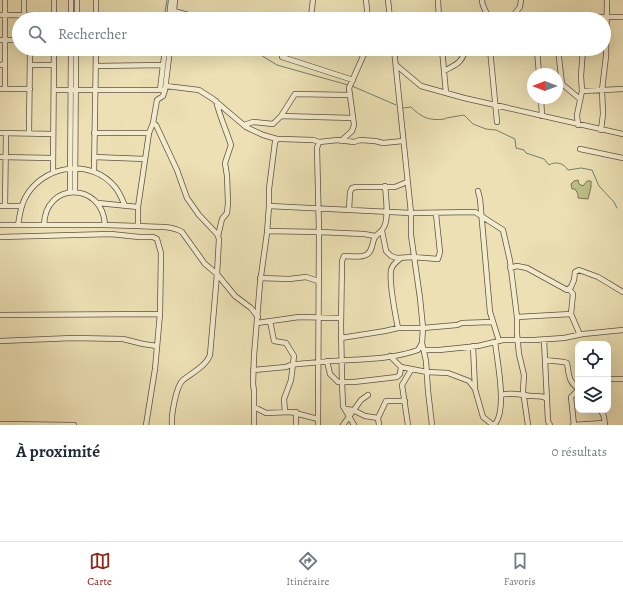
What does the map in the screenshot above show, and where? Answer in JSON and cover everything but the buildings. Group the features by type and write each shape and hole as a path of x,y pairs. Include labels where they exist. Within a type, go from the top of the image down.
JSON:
{"street":[{"path":"6,0 3,15 2,89 30,89"},
{"path":"24,0 24,12"},
{"path":"54,0 54,12"},
{"path":"71,0 73,12"},
{"path":"75,12 77,0"},
{"path":"96,0 96,12"},
{"path":"171,12 172,0"},
{"path":"175,0 174,11 178,12"},
{"path":"312,12 314,0"},
{"path":"366,0 367,12"},
{"path":"388,0 389,12"},
{"path":"438,0 439,12"},
{"path":"482,0 483,7 487,12"},
{"path":"516,12 520,7 522,0"},
{"path":"606,12 607,0"},
{"path":"611,17 623,17"},
{"path":"29,133 30,56"},
{"path":"53,172 54,56"},
{"path":"71,56 69,168 72,192"},
{"path":"72,192 75,168 76,56"},
{"path":"94,172 96,56"},
{"path":"160,90 164,56"},
{"path":"138,226 138,207 149,134 153,123 157,100 163,96 166,88 169,56"},
{"path":"282,56 353,80"},
{"path":"341,141 352,131 354,125 349,88 363,56"},
{"path":"395,56 411,213 410,223 413,257 420,298 423,328 422,343 427,372 432,425"},
{"path":"443,56 446,93"},
{"path":"444,70 462,60 463,56"},
{"path":"491,56 497,122"},
{"path":"538,56 539,68"},
{"path":"559,56 562,84 580,100"},
{"path":"578,125 577,115 582,91 581,76 582,56"},
{"path":"601,130 603,114 602,90 606,56"},
{"path":"30,65 54,65"},
{"path":"96,66 163,65"},
{"path":"396,65 421,86 578,125 623,134"},
{"path":"54,90 160,90 166,88 200,90 216,101 244,125 263,135 277,139 296,139 319,142 354,142 360,140 382,143 403,140"},
{"path":"582,91 623,89"},
{"path":"244,125 254,122 274,124 295,94 349,95"},
{"path":"172,425 171,419 174,405 181,383 208,361 210,355 217,274 218,236 222,219 227,213 228,203 228,176 225,163 231,145 225,132 224,123 220,119 216,101"},
{"path":"541,104 542,116"},
{"path":"281,116 353,118"},
{"path":"153,123 156,125 177,170 187,198 199,215 218,236"},
{"path":"0,133 54,134"},
{"path":"6,133 3,157 2,206 22,206"},
{"path":"94,133 149,134"},
{"path":"254,425 253,370 260,278 267,231 274,142 277,139"},
{"path":"318,425 319,232 317,210 317,148 319,142"},
{"path":"580,149 623,158"},
{"path":"3,157 53,158"},
{"path":"94,157 145,158"},
{"path":"18,225 22,206 27,194 33,186 53,172 69,168 94,172 107,179 121,196 125,206"},
{"path":"349,210 350,192 352,188 385,186 395,187 407,182"},
{"path":"354,425 343,406 341,360 342,258 344,256 366,255 371,249 375,236 382,231 386,223 385,186"},
{"path":"473,346 475,389 483,417 494,425 500,416 501,395 497,341 490,312 480,199 478,191"},
{"path":"44,225 44,217 50,203 62,194 72,192 89,196 98,203 105,218 105,225"},
{"path":"98,203 138,207"},
{"path":"269,206 317,210 386,211 436,214 475,212 503,230 517,317 516,332 524,375 524,394 528,425"},
{"path":"382,231 387,254 397,258 413,257 435,259 440,256 436,214"},
{"path":"0,225 105,225 162,227 178,230 182,232 205,264 217,274 236,296 251,308 258,317"},
{"path":"267,231 364,234 375,236"},
{"path":"0,237 111,234 153,237 157,239 161,253 160,314 155,369 146,425"},
{"path":"398,328 393,299 391,271 394,264 401,258"},
{"path":"510,268 517,266 527,268 565,289 569,289 573,294 571,314 580,335"},
{"path":"569,289 574,280 575,272 578,270 598,277 623,292"},
{"path":"260,278 289,279 306,277 318,281"},
{"path":"0,315 160,314"},
{"path":"517,317 571,314"},
{"path":"257,323 284,318 341,318"},
{"path":"270,321 274,341 286,343 294,356 291,380 284,399 285,412"},
{"path":"341,338 398,328 423,328 457,325 462,323 492,322"},
{"path":"424,350 440,350 473,346 497,341 564,338 623,330"},
{"path":"0,341 73,338 123,339 157,346"},
{"path":"544,340 550,425"},
{"path":"253,370 327,361 390,356 418,350 422,343"},
{"path":"390,356 401,367 411,370 448,373 469,381 475,389"},
{"path":"545,360 567,363 569,378 575,387"},
{"path":"327,361 332,378 338,382 397,376 400,374 401,367"},
{"path":"408,425 402,385 411,370"},
{"path":"611,379 623,379"},
{"path":"575,392 571,397 573,425 604,424 602,413"},
{"path":"501,395 524,394 543,396 547,399"},
{"path":"343,425 361,400 368,395"},
{"path":"379,425 378,418 386,401 405,401"},
{"path":"254,407 266,414 296,412 318,419"},
{"path":"345,409 353,410 365,416 378,418"},
{"path":"296,412 296,425"},
{"path":"0,424 74,425"}],"green space":[{"path":"578,180 579,184 583,186 587,181 591,181 588,199 578,198 578,194 575,189 572,189 571,184"}],"waterway":[{"path":"165,12 167,0"},
{"path":"262,56 277,65 348,85"},
{"path":"352,86 396,105"},
{"path":"403,108 411,107 426,118 435,120 464,115 473,124 486,129 496,130 515,139 516,148 544,159 549,165 557,163 562,164 568,170 581,168 592,170 599,186 614,202 617,208"}]}
